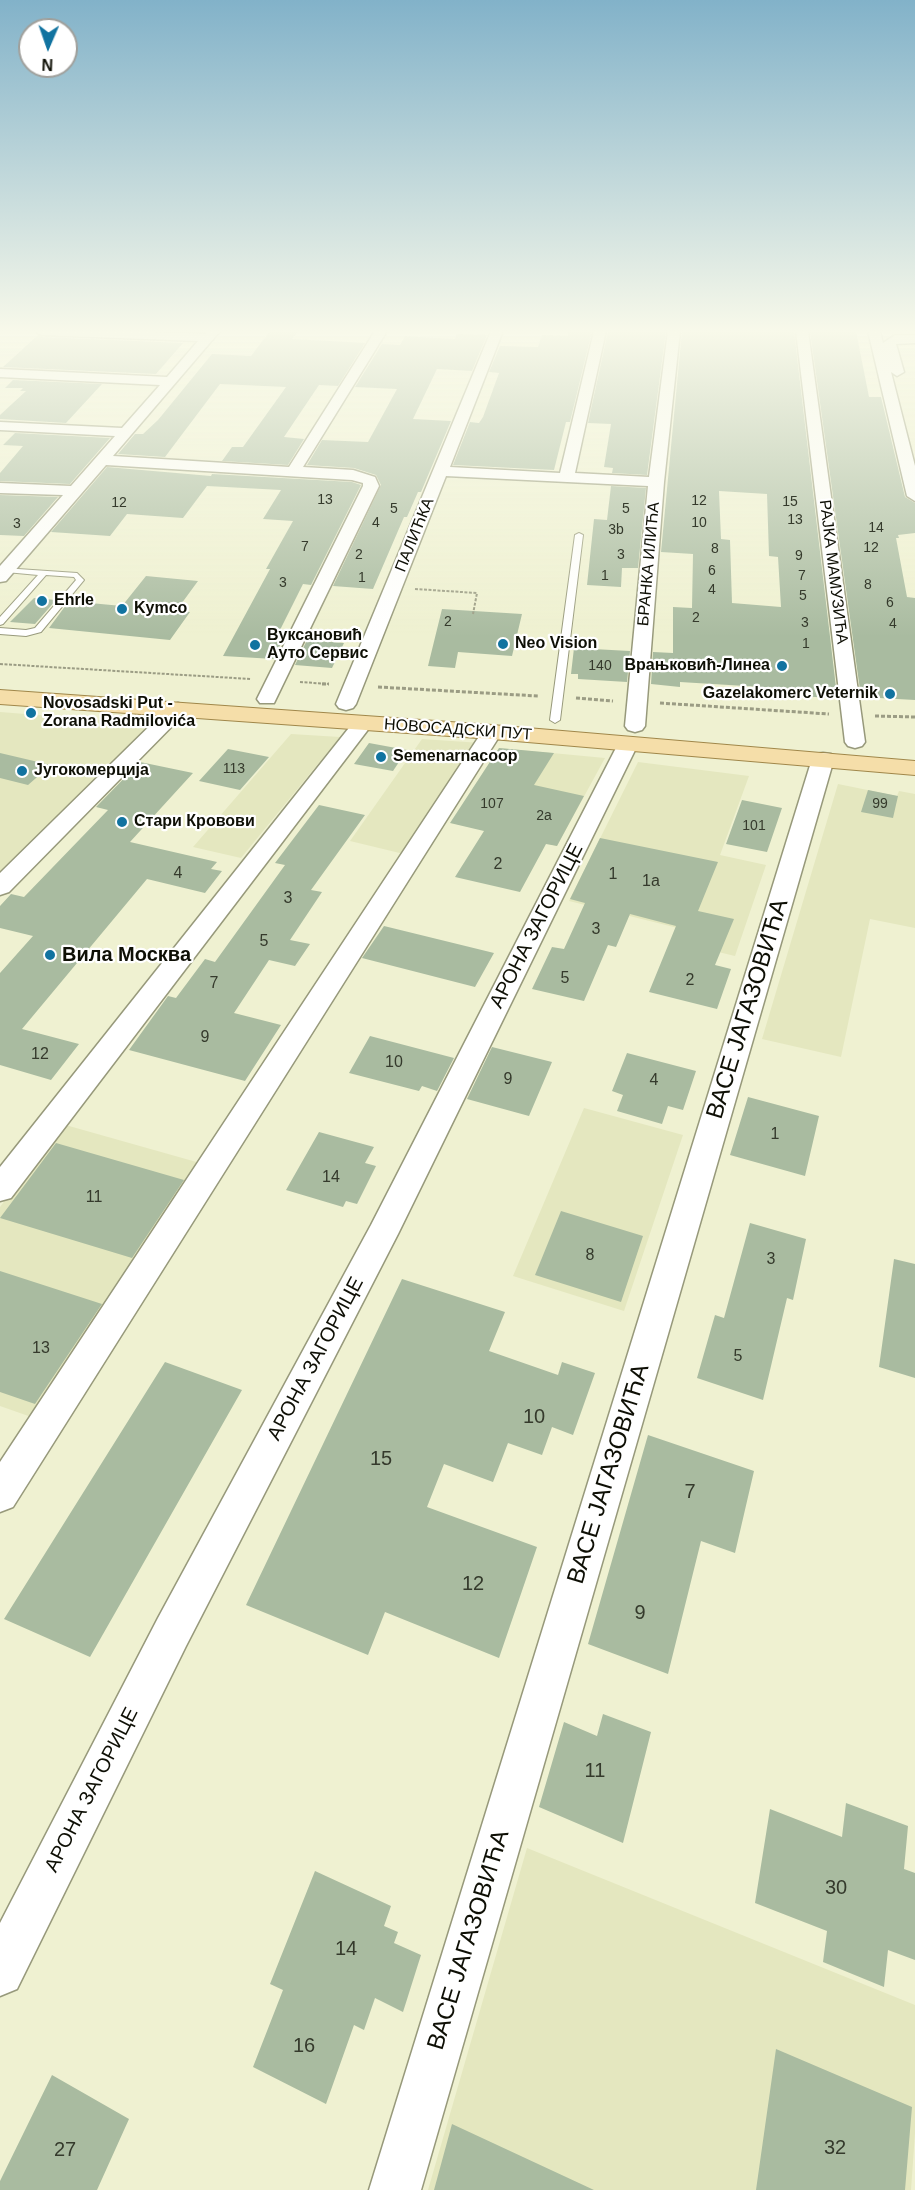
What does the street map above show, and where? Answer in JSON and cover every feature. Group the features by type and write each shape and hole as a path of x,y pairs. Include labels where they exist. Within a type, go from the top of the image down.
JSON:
{"main road":[{"name":"НОВОСАДСКИ ПУТ","path":"0,694 272,690 557,709 632,735 915,768"},
{"name":"НОВОСАДСКИ ПУТ","path":"0,694 492,732 855,742 915,748"}],"street":[{"path":"5,567 125,433"},
{"path":"293,472 317,433"},
{"name":"ПАЛИЋКА","path":"349,695 457,433"},
{"path":"567,477 577,433"},
{"name":"БРАНКА ИЛИЋА","path":"632,735 638,702 662,433"},
{"name":"РАЈКА МАМУЗИЋА","path":"815,433 855,742"},
{"path":"899,433 915,496"},
{"path":"101,460 353,475 365,477 371,482 272,690"},
{"path":"442,471 656,482"},
{"path":"0,488 74,491"},
{"path":"0,886 178,709"},
{"path":"0,1189 363,723"},
{"path":"0,1494 492,732"},
{"name":"АРОНА ЗАГОРИЦЕ","path":"0,1972 172,1632 382,1234 632,735"},
{"name":"ВАСЕ ЈАГАЗОВИЋА","path":"394,2190 823,759"}],"lane":[{"path":"557,709 579,536"},
{"path":"0,632 26,633 38,630 80,580 77,575 5,567"},
{"path":"0,622 44,573"}],"path":[{"path":"394,588 477,593 473,614"},
{"path":"0,664 272,690 557,709 638,702 915,717"}],"shaded area":[{"path":"0,712 152,724 0,873"},
{"path":"291,734 340,737 241,858 193,847"},
{"path":"422,739 481,743 408,855 350,841"},
{"path":"499,748 605,758 557,846 451,823"},
{"path":"638,762 749,776 720,855 766,865 735,956 685,944 690,931 569,901"},
{"path":"838,784 897,796 899,791 915,794 915,928 870,919 841,1057 762,1039"},
{"path":"584,1108 683,1135 624,1311 513,1276"},
{"path":"62,1124 200,1163 37,1419 0,1406 0,1207"},
{"path":"527,1848 915,2005 915,2133 911,2190 428,2190"}],"building":[{"path":"15,433 110,438 70,484 0,481 0,473 23,446 3,445"},
{"path":"183,433 165,457 118,454 135,434"},
{"path":"253,433 287,433 284,437 304,439 288,465 222,461 232,447 243,447"},
{"path":"373,433 446,433 421,492 418,492 407,517 404,517 373,589 333,586 381,485 376,475 354,468 307,465 322,440 368,442"},
{"path":"466,433 563,433 554,470 453,465"},
{"path":"610,433 653,433 647,475 612,473 613,468 604,467"},
{"path":"672,433 806,433 837,696 834,698 779,695 778,688 680,682 680,687 651,684 653,652 673,653 673,607 692,608 693,554 661,552","holes":["719,491 767,494 769,556 778,557 781,607 732,603 730,540 721,539"]},
{"path":"824,433 890,433 905,497 915,503 915,533 898,535 899,538 896,538 907,597 915,598 915,700 861,697"},
{"path":"107,467 211,476 212,474 352,482 361,485 311,585 303,584 278,634 285,634 274,659 223,656 270,569 266,569 293,521 263,519 281,490 207,486 183,518 127,514 110,536 51,532"},
{"path":"611,486 646,488 638,568 622,568 621,587 587,585 594,519 607,520"},
{"path":"0,495 58,497 24,536 0,535"},
{"name":"Kymco","path":"146,576 198,581 176,611 190,612 170,640 49,628 69,601 122,606"},
{"path":"34,598 56,600 35,624 10,622"},
{"path":"442,609 522,614 512,656 458,652 455,668 428,666"},
{"path":"307,640 344,643 332,668 295,665"},
{"path":"574,648 630,651 627,682 578,679 578,674 571,674"},
{"name":"Semenarnacoop","path":"369,743 407,750 393,771 354,764"},
{"path":"499,748 554,753 534,785 584,796 557,846 546,844 520,892 455,877 484,831 450,823"},
{"path":"228,749 269,757 240,790 199,781"},
{"name":"Југокомерција","path":"0,753 51,765 28,785 0,778"},
{"path":"140,762 193,773 130,842 217,862 211,869 222,871 205,893 147,879 22,1029 79,1044 51,1080 0,1065 0,973 33,936 0,928 0,906 11,894 24,897 108,810 96,807"},
{"path":"868,790 898,796 893,818 861,812"},
{"path":"742,800 782,808 767,852 726,844"},
{"path":"319,805 365,815 311,890 322,892 290,940 310,944 295,966 269,960 234,1013 281,1025 245,1081 129,1050 168,996 176,998 205,959 215,962 285,865 275,863"},
{"path":"600,838 718,862 698,911 734,919 715,965 731,969 717,1009 649,992 676,926 630,914 616,947 608,945 584,1001 532,989 552,947 564,949 585,903 570,899"},
{"path":"384,926 494,953 475,987 362,958"},
{"path":"370,1036 454,1058 437,1091 422,1086 419,1091 349,1073"},
{"path":"492,1047 552,1062 529,1116 467,1099"},
{"path":"627,1053 696,1071 683,1110 668,1106 662,1124 617,1111 623,1095 612,1091"},
{"path":"748,1097 819,1116 805,1176 730,1155"},
{"path":"319,1132 374,1147 365,1163 376,1166 357,1204 346,1201 343,1207 286,1190"},
{"path":"56,1143 184,1180 132,1258 0,1218"},
{"path":"561,1211 643,1236 621,1302 535,1275"},
{"path":"750,1223 806,1239 793,1300 787,1298 763,1400 697,1378 715,1315 724,1318"},
{"path":"894,1259 915,1264 915,1378 879,1367"},
{"path":"0,1271 102,1304 35,1404 0,1392"},
{"path":"402,1279 505,1312 489,1351 558,1375 562,1362 595,1373 573,1435 552,1427 542,1455 508,1443 493,1482 444,1464 427,1507 537,1547 499,1658 385,1612 368,1655 246,1605"},
{"path":"165,1362 242,1390 90,1657 4,1619"},
{"path":"648,1435 754,1471 735,1553 701,1541 668,1674 588,1644"},
{"path":"603,1714 651,1732 623,1843 539,1807 564,1722 597,1736"},
{"path":"846,1803 908,1826 904,1869 915,1873 915,1960 888,1950 884,1987 823,1962 827,1931 755,1903 770,1809 842,1837"},
{"path":"315,1871 391,1906 384,1926 398,1932 394,1943 421,1955 403,2012 375,1998 364,2030 354,2025 326,2104 253,2067 283,1990 270,1984"},
{"path":"776,2049 912,2107 905,2190 756,2190"},
{"path":"52,2075 129,2119 97,2190 0,2190 0,2181"},
{"path":"452,2124 594,2190 434,2190"}],"place":[{"name":"Ehrle","path":"42,601"},
{"name":"Kymco","path":"122,609"},
{"name":"Neo Vision","path":"503,644"},
{"name":"Вуксановић Ауто Сервис","path":"255,645"},
{"name":"Врањковић-Линеа","path":"782,666"},
{"name":"Gazelakomerc Veternik","path":"890,694"},
{"name":"Novosadski Put - Zorana Radmilovića","path":"31,713"},
{"name":"Semenarnacoop","path":"381,757"},
{"name":"Југокомерција","path":"22,771"},
{"name":"Стари Кровови","path":"122,822"},
{"name":"Вила Москва","path":"50,955"}]}
